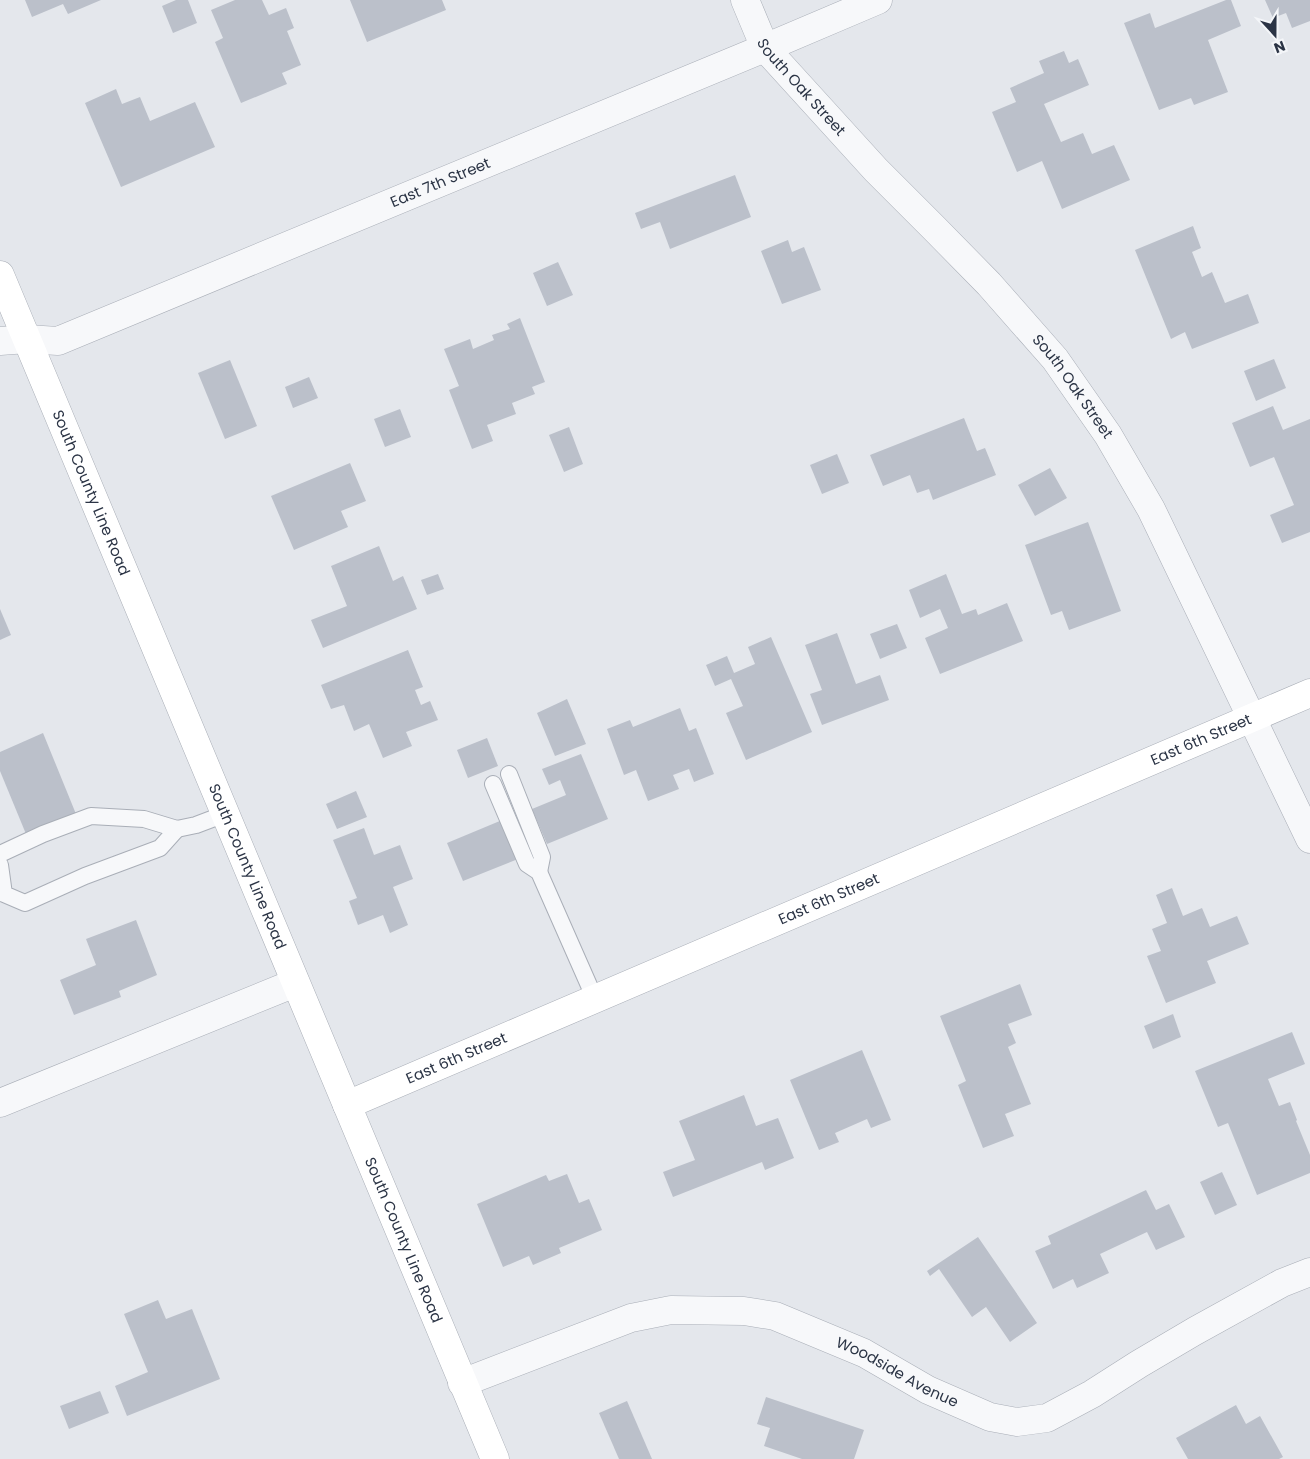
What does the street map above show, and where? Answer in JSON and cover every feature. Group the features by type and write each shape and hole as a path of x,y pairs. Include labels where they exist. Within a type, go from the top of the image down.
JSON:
{"main road":[{"name":"South County Line Road","path":"0,275 13,340 225,814 494,1459"},
{"name":"East 6th Street","path":"347,1105 1310,693"}],"street":[{"name":"South Oak Street","path":"745,0 765,48 876,170 988,284 1056,359 1108,436 1151,509 1310,838"},
{"name":"East 7th Street","path":"13,340 58,340 878,0"},
{"path":"0,1103 295,983"},
{"name":"Woodside Avenue","path":"462,1383 631,1318 671,1310 744,1311 775,1316 864,1353 928,1390 990,1417 1017,1422 1047,1418 1092,1394 1204,1326 1282,1283 1310,1272"}],"lane":[{"path":"509,774 542,857 539,872"},
{"path":"493,784 527,864 539,872 595,998"},
{"path":"0,854 43,834 91,816 144,819 177,829 196,825 225,814"},
{"path":"0,866 4,894 25,903 85,876 160,848 177,829"}],"building":[{"path":"25,0 101,0 68,14 63,4 32,17"},
{"path":"176,0 188,0 197,23 173,33 162,6"},
{"path":"235,0 262,0 269,15 286,8 294,28 287,31 301,65 282,73 287,84 241,103 215,42 223,38 211,10"},
{"path":"350,0 442,0 446,10 367,42"},
{"path":"1226,0 1231,0 1241,26 1208,40 1228,92 1194,105 1191,98 1159,110 1124,23 1150,13 1155,28"},
{"path":"1265,0 1310,0 1310,21 1292,28 1286,13 1273,18"},
{"path":"1064,51 1069,63 1078,59 1089,85 1044,104 1061,142 1083,133 1092,154 1114,145 1130,180 1062,209 1042,161 1017,172 992,112 1016,102 1010,88 1044,73 1039,61"},
{"path":"116,89 122,104 140,97 150,121 195,102 215,147 121,187 85,103"},
{"path":"735,175 751,217 670,249 660,222 641,229 635,213"},
{"path":"1193,226 1201,248 1192,252 1202,277 1212,272 1225,303 1248,294 1259,323 1192,349 1185,332 1171,339 1135,250"},
{"path":"788,240 792,252 804,247 821,290 782,304 761,251"},
{"path":"558,262 573,295 547,306 533,273"},
{"path":"520,318 545,382 532,387 535,394 512,403 516,414 487,425 493,441 472,449 449,390 459,386 444,349 470,339 473,349 494,340 492,335 510,329 507,324"},
{"path":"1274,359 1286,388 1256,401 1244,371"},
{"path":"230,360 257,426 225,439 198,373"},
{"path":"309,377 318,398 293,408 285,387"},
{"path":"1273,406 1283,430 1310,419 1310,532 1282,543 1270,515 1294,505 1274,457 1250,467 1232,423"},
{"path":"400,409 411,437 385,447 374,419"},
{"path":"964,418 977,451 985,448 996,475 933,500 929,489 917,493 910,475 883,486 870,455"},
{"path":"569,427 583,464 564,472 549,435"},
{"path":"837,454 849,483 822,494 810,465"},
{"path":"350,463 366,501 341,511 348,527 294,550 271,496"},
{"path":"1050,468 1067,498 1035,516 1018,485"},
{"path":"1088,522 1121,611 1069,630 1062,611 1051,615 1025,545"},
{"path":"379,546 393,581 403,576 417,609 323,648 311,620 347,606 331,566"},
{"path":"438,574 444,589 427,595 421,580"},
{"path":"946,574 962,614 976,609 978,615 1007,603 1023,641 940,674 925,638 948,628 940,609 920,618 909,590"},
{"path":"0,609 11,635 0,640"},
{"path":"897,624 907,648 880,659 870,634"},
{"path":"837,633 856,684 880,675 889,700 822,725 810,694 822,690 805,645"},
{"path":"771,637 812,732 746,760 726,713 743,706 731,679 715,686 706,665 727,656 734,673 755,664 748,647"},
{"path":"408,650 423,687 415,690 421,705 430,701 438,720 406,732 412,746 383,758 369,724 354,731 344,705 331,709 321,685"},
{"path":"567,699 586,744 555,756 537,713"},
{"path":"680,708 689,731 696,728 714,774 694,782 689,769 673,775 679,789 648,801 636,770 624,775 607,729 630,720 633,727"},
{"path":"43,733 76,814 26,834 0,771 0,752"},
{"path":"487,738 498,766 468,778 457,750"},
{"path":"581,754 608,819 547,844 532,809 566,795 560,780 549,785 542,769"},
{"path":"356,791 367,817 337,829 326,804"},
{"path":"507,818 523,857 463,881 447,843"},
{"path":"364,828 374,855 400,845 413,879 393,887 408,925 390,933 383,915 358,925 349,901 357,898 333,840"},
{"path":"1172,888 1183,916 1202,908 1210,927 1237,916 1249,944 1207,961 1216,983 1166,1003 1147,956 1161,951 1152,929 1167,923 1156,895"},
{"path":"136,920 157,975 119,991 121,997 74,1015 60,980 96,965 86,939"},
{"path":"1020,984 1032,1015 1008,1024 1016,1043 1008,1047 1031,1104 1005,1114 1014,1136 983,1148 958,1085 966,1081 940,1016"},
{"path":"1173,1014 1181,1037 1153,1049 1144,1026"},
{"path":"1292,1032 1305,1064 1268,1079 1279,1106 1290,1102 1310,1155 1310,1173 1257,1195 1228,1123 1218,1127 1195,1071"},
{"path":"862,1050 891,1120 871,1128 867,1119 835,1133 839,1142 819,1150 790,1080"},
{"path":"744,1095 756,1126 778,1118 794,1158 765,1170 762,1162 673,1197 663,1172 695,1160 679,1121"},
{"path":"1222,1172 1237,1205 1215,1215 1200,1182"},
{"path":"567,1174 579,1203 589,1199 602,1230 559,1248 561,1253 533,1265 529,1256 503,1267 477,1204 546,1175 549,1181"},
{"path":"1146,1190 1156,1210 1169,1204 1185,1237 1156,1250 1147,1232 1100,1254 1109,1273 1077,1288 1073,1279 1053,1289 1035,1251 1051,1244 1048,1236"},
{"path":"978,1237 1037,1323 1010,1342 986,1307 972,1317 939,1269 930,1276 927,1271"},
{"path":"158,1300 166,1319 192,1309 220,1379 127,1416 115,1386 148,1372 124,1314"},
{"path":"100,1391 109,1413 69,1429 60,1406"},
{"path":"766,1397 864,1430 854,1459 802,1459 764,1446 770,1428 757,1424"},
{"path":"627,1401 652,1459 619,1459 599,1413"},
{"path":"1236,1405 1246,1424 1260,1416 1283,1457 1279,1459 1188,1459 1176,1438"}]}
